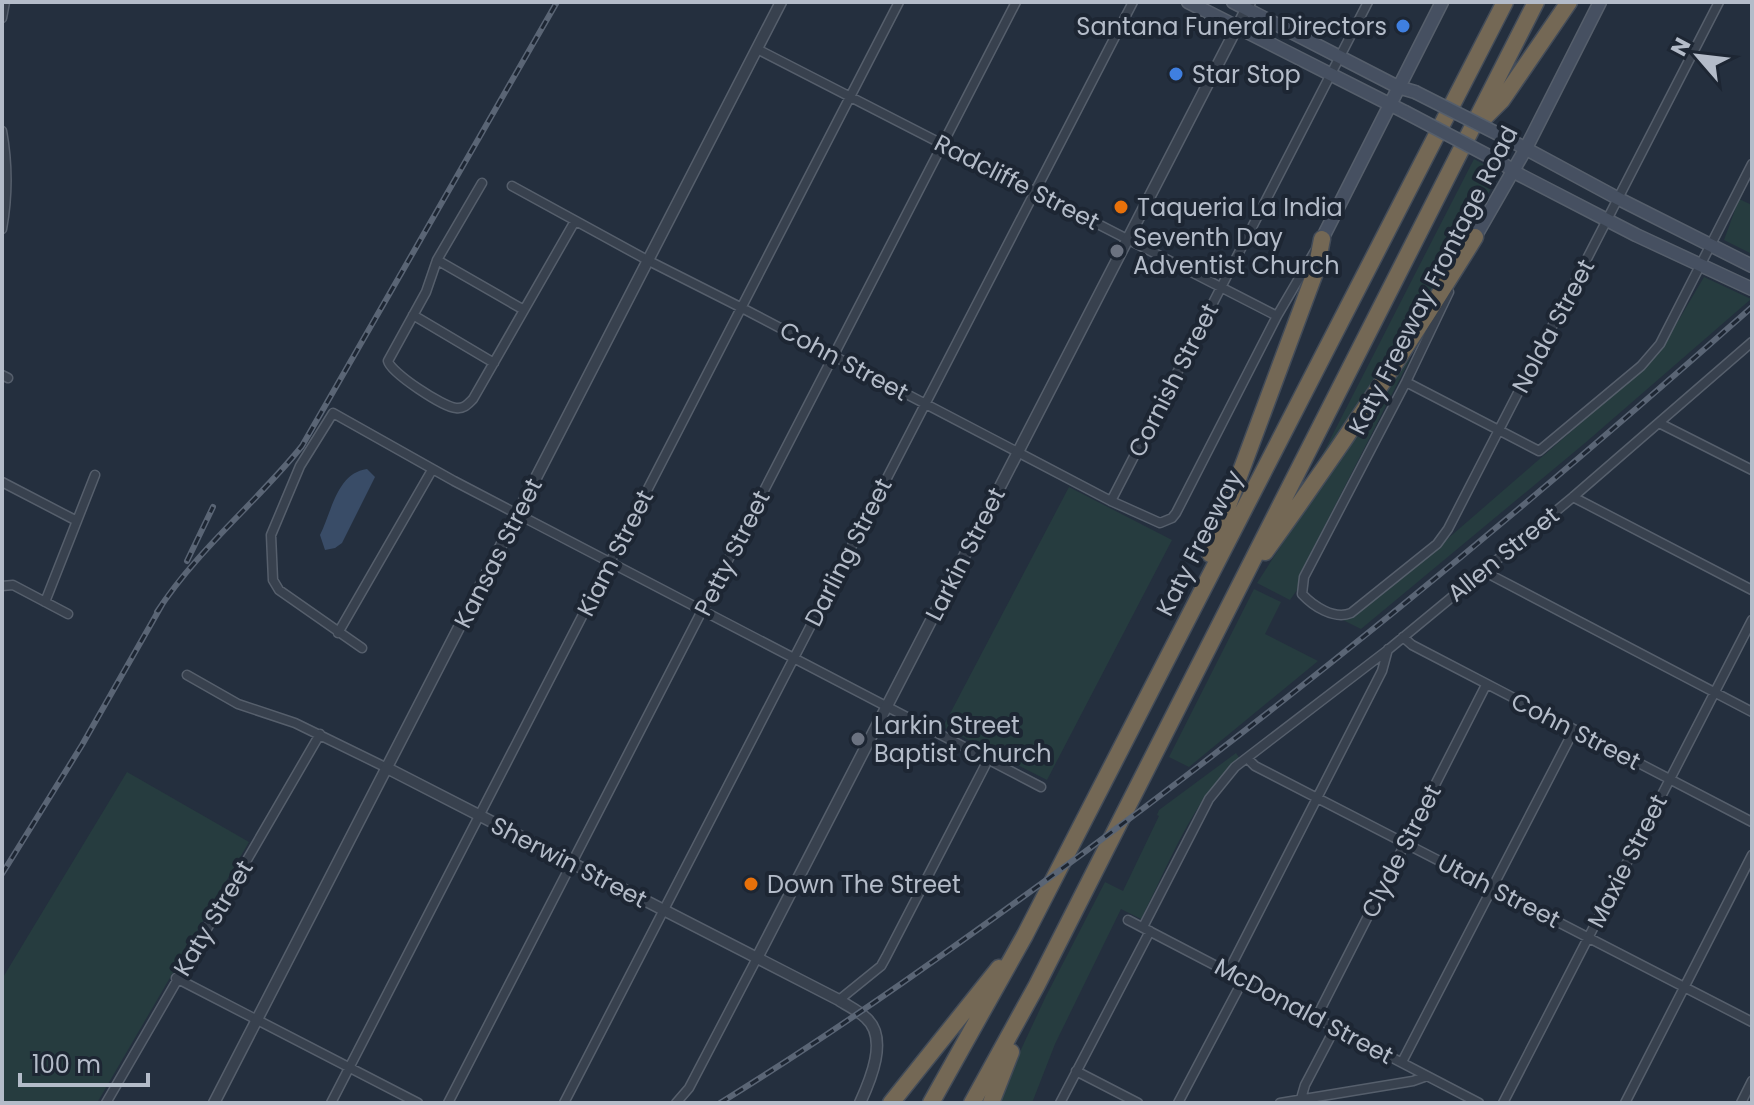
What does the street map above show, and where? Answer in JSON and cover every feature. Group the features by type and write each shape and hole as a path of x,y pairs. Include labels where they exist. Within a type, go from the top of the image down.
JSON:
{"highway":[{"path":"1467,76 1493,2"},
{"name":"Katy Freeway","path":"931,1103 1025,935 1505,2"},
{"path":"972,1103 1037,985 1536,2"},
{"path":"1468,135 1502,100 1569,2"},
{"path":"1235,593 1312,487 1430,311 1475,237"},
{"path":"1188,616 1316,270 1322,239"},
{"path":"891,1103 1025,935"},
{"path":"991,1103 1037,985"}],"main road":[{"path":"1188,2 1405,112 1607,220 1752,289"},
{"path":"1233,2 1248,5 1340,57 1398,87 1415,92 1752,266"},
{"path":"1322,239 1442,2"},
{"name":"Katy Freeway Frontage Road","path":"1475,237 1525,150 1600,2"}],"street":[{"path":"2,18 5,2"},
{"name":"Kansas Street","path":"214,1103 781,2"},
{"name":"Kiam Street","path":"331,1103 899,2"},
{"name":"Petty Street","path":"448,1103 1016,2"},
{"name":"Darling Street","path":"564,1103 1133,2"},
{"name":"Cornish Street","path":"1111,501 1368,2"},
{"name":"Nolda Street","path":"1345,616 1437,544 1457,513 1719,2"},
{"name":"Larkin Street","path":"676,1103 692,1084 1248,5"},
{"name":"Radcliffe Street","path":"757,49 1277,316"},
{"path":"2,131 7,204 2,229"},
{"path":"1406,382 1539,451 1650,355 1667,334 1752,164"},
{"path":"482,183 437,260 426,292 389,356 388,366 397,375 452,407 463,407 473,399 575,221"},
{"name":"Cohn Street","path":"512,186 649,261 1153,521 1164,522 1176,513 1277,316"},
{"name":"Katy Freeway Frontage Road","path":"1345,616 1334,615 1310,603 1302,594 1304,577 1406,382 1475,237"},
{"path":"1277,316 1322,239"},
{"path":"437,260 524,310"},
{"path":"413,315 494,363"},
{"name":"Allen Street","path":"1060,1103 1209,799 1220,783 1247,758 1389,649 1748,352 1752,342"},
{"path":"362,648 275,587 270,544 276,522 300,466 333,413 432,470 1041,787"},
{"path":"1659,423 1752,470"},
{"path":"338,633 432,470"},
{"path":"45,602 95,475"},
{"path":"2,482 77,521"},
{"path":"1573,497 1752,590"},
{"path":"1483,571 1752,712"},
{"path":"2,586 13,585 68,614"},
{"name":"Maxie Street","path":"1503,1103 1752,620"},
{"name":"Cohn Street","path":"1403,637 1412,645 1486,685 1752,822"},
{"path":"1228,972 1382,671 1389,649"},
{"name":"Sherwin Street","path":"187,675 238,704 320,734 839,1000 866,1017 876,1040 875,1063 860,1103"},
{"name":"Clyde Street","path":"1316,1018 1486,685"},
{"path":"1402,1062 1574,730"},
{"name":"Katy Street","path":"106,1103 320,734"},
{"name":"Utah Street","path":"1247,758 1255,766 1752,1022"},
{"path":"839,1000 881,966 988,760"},
{"path":"1625,1103 1752,855"},
{"name":"McDonald Street","path":"1128,920 1479,1103"},
{"path":"176,978 418,1103"},
{"path":"1178,1103 1243,980"},
{"path":"1300,1101 1335,1028"},
{"path":"1076,1071 1138,1103"},
{"path":"1280,1103 1427,1076"},
{"path":"1741,1103 1752,1081"}],"green space":[{"path":"1474,159 1499,172 1498,176 1435,292 1316,467"},
{"path":"1739,199 1752,205 1752,254 1724,240"},
{"path":"1704,277 1751,299 1585,443 1361,629 1343,620 1414,568 1642,370 1664,345"},
{"path":"1404,355 1410,359 1301,572 1297,590 1290,600 1257,583"},
{"path":"1069,487 1172,540 1047,780 943,727"},
{"path":"1254,589 1281,602 1265,634 1318,661 1189,767 1169,757"},
{"path":"1236,753 1240,759 1209,792 1196,812 1141,919 1121,909 1055,1044 1032,1103 996,1103 1046,996 1105,882 1123,891 1159,816 1159,810"},
{"path":"127,772 249,842 97,1103 2,1103 2,979"}],"water":[{"path":"367,469 375,477 342,543 325,550 320,535 337,494 349,478"}],"railway":[{"path":"157,612 208,547 302,446 557,2"},
{"path":"720,1103 813,1044 948,951 1169,789 1423,588 1752,307"},
{"path":"187,561 213,507"},
{"path":"2,874 82,745 163,603"}],"place":[{"name":"Santana Funeral Directors","path":"1403,26"},
{"name":"Star Stop","path":"1176,74"},
{"name":"Taqueria La India","path":"1121,207"},
{"name":"Seventh Day Adventist Church","path":"1117,251"},
{"name":"Larkin Street Baptist Church","path":"858,739"},
{"name":"Down The Street","path":"751,884"}]}
